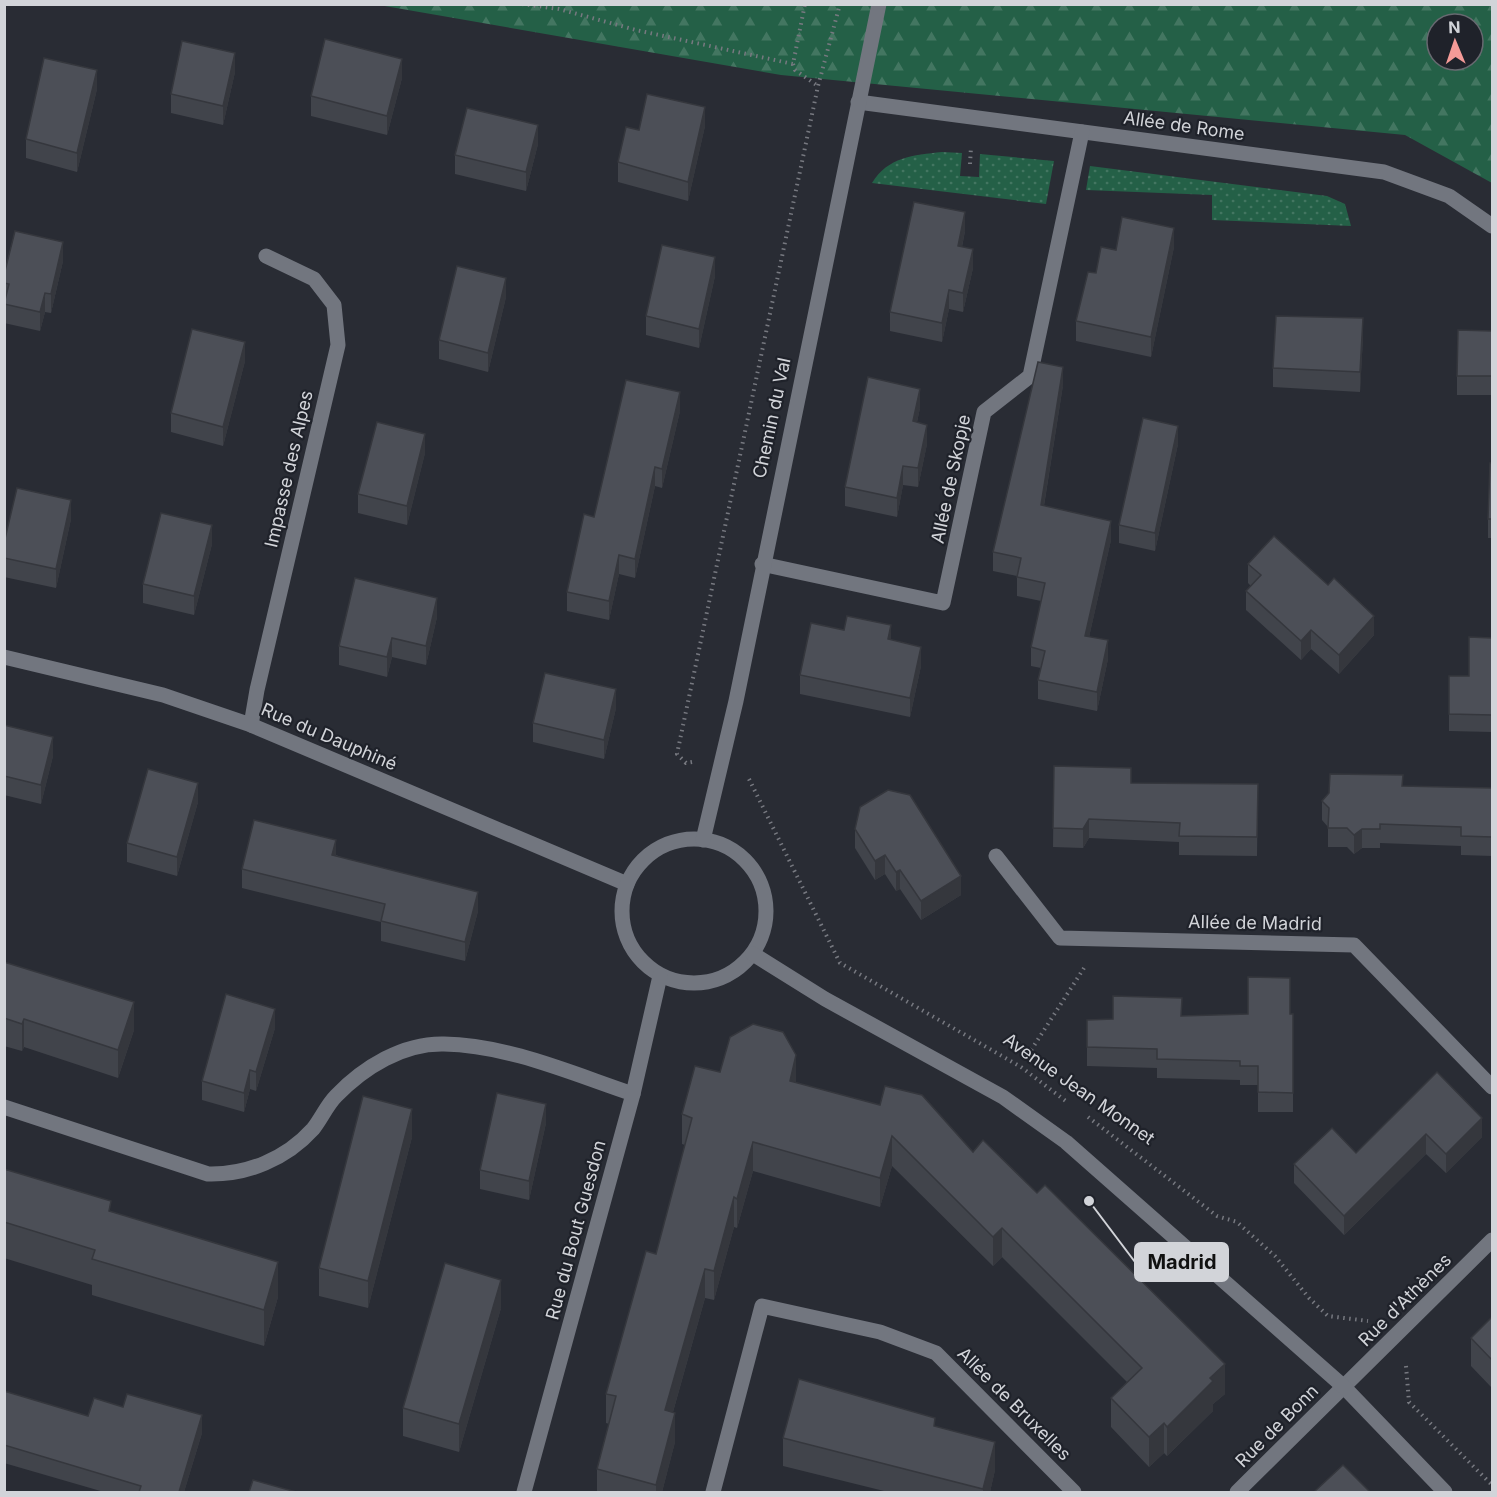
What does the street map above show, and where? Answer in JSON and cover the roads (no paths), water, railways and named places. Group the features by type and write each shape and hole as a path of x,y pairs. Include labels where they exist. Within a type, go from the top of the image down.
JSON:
{"street":[{"name":"Chemin du Val","path":"703,840 736,701 762,564 879,4"},
{"name":"Allée de Rome","path":"858,102 1384,172 1449,196 1492,226"},
{"name":"Allée de Skopje","path":"762,564 943,603 984,412 1030,376 1082,132"},
{"name":"Impasse des Alpes","path":"251,725 257,690 338,345 334,305 314,279 266,256"},
{"name":"Rue du Dauphiné","path":"4,657 163,695 251,725 627,884"},
{"path":"684,840 703,840 725,845 745,860 758,877 766,898 766,927 753,954 725,977 701,984 660,976 640,959 625,934 622,908 627,884 642,861 659,848 684,840"},
{"name":"Allée de Madrid","path":"996,856 1060,938 1354,945 1492,1087"},
{"path":"753,954 825,999 1003,1098 1066,1142 1344,1387 1444,1492"},
{"name":"Rue du Bout Guesdon","path":"524,1492 633,1094 660,976"},
{"path":"4,1107 208,1174 233,1175 275,1160 312,1130 335,1096 369,1067 399,1052 443,1044 477,1048 531,1060 633,1094"},
{"name":"Rue d'Athènes","path":"1344,1387 1492,1240"},
{"name":"Allée de Bruxelles","path":"713,1492 762,1306 880,1332 936,1353 1074,1492"},
{"name":"Rue de Bonn","path":"1237,1492 1344,1387"}],"place":[{"name":"Madrid","path":"1089,1201"}]}
